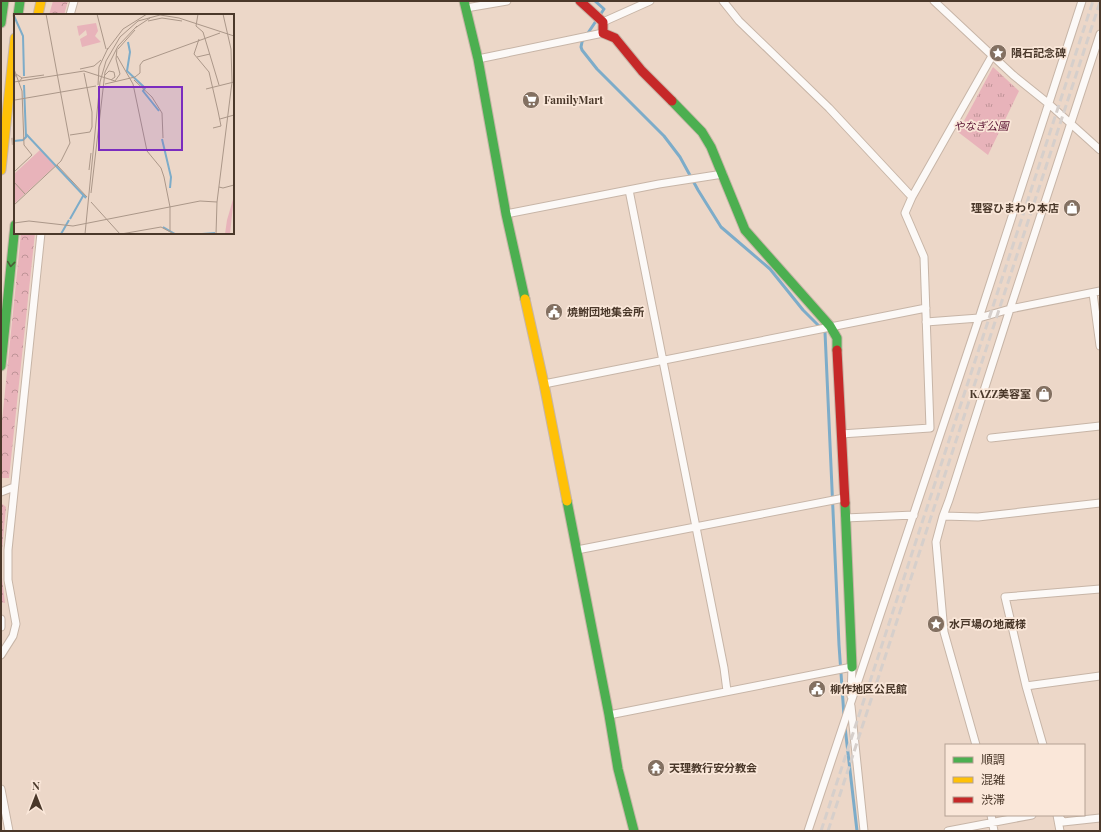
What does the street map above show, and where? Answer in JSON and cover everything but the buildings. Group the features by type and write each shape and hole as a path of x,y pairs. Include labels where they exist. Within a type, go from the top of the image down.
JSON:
{"main road":[{"path":"1,23 4,1"},
{"path":"18,14 20,1"},
{"path":"37,14 40,1"},
{"path":"580,1 603,22 603,33 615,38 642,71 702,132 711,147 723,174 745,230 830,326 837,338 852,667"},
{"path":"465,5 478,60 506,214 544,384 609,715 618,769 634,831"},
{"path":"1,170 14,47"},
{"path":"1,366 14,234"}],"street":[{"path":"70,14 74,1"},
{"path":"465,5 507,1"},
{"path":"603,22 650,1"},
{"path":"723,1 740,21 829,108 912,197"},
{"path":"934,1 1013,75 1049,104 1100,150"},
{"path":"808,831 914,515 1082,1"},
{"path":"478,60 603,33"},
{"path":"976,744 944,632 936,542 943,516 1100,34"},
{"path":"841,434 930,428 924,257 906,213 912,197 992,56"},
{"path":"506,214 629,190 723,174"},
{"path":"629,190 724,668 727,691"},
{"path":"1,655 13,636 16,624 9,586 8,565 14,487 41,234"},
{"path":"926,322 979,318 1010,309 1096,292 1100,346"},
{"path":"544,384 926,308"},
{"path":"991,438 1100,426"},
{"path":"1,492 14,487"},
{"path":"577,550 844,498"},
{"path":"943,516 978,518 1100,503"},
{"path":"845,518 914,515"},
{"path":"1043,744 1026,686 1005,597 1100,588"},
{"path":"1,619 1,628"},
{"path":"609,715 852,667 851,704 864,831"},
{"path":"1026,686 1100,676"},
{"path":"1,789 10,831"},
{"path":"948,831 992,819 1022,816"},
{"path":"1057,816 1060,831"},
{"path":"1058,816 1063,822 1100,818"},
{"path":"992,819 994,831"}],"green space":[{"path":"53,1 68,1 64,14 49,14"},
{"name":"やなぎ公園","path":"993,67 1019,91 988,155 958,132"},
{"path":"21,234 35,234 9,478 1,478 1,431"},
{"path":"1,503 6,507 2,551 2,578 5,603 1,602"}],"waterway":[{"path":"595,1 604,9 582,42 582,50 597,69 664,136 680,157 721,227 770,269 803,310 825,332 839,645 844,716"},
{"path":"845,727 857,831"}],"tunnel":[{"path":"1,143 14,141"}],"railway":[{"path":"821,831 1093,1"},
{"path":"828,831 1100,2"}],"traffic: fast":[{"path":"1,23 4,1"},
{"path":"18,14 20,1"},
{"path":"464,1 478,59 506,214 525,299"},
{"path":"672,101 702,132 711,147 745,230 830,326 837,338 837,350"},
{"path":"1,366 14,234"},
{"path":"567,501 609,715 618,769 634,831"},
{"path":"845,503 852,667"}],"traffic: slow":[{"path":"38,14 41,1"},
{"path":"1,170 14,47"},
{"path":"525,299 544,384 567,501"}],"traffic: jam":[{"path":"580,1 603,22 603,33 615,38 642,71 672,101"},
{"path":"837,350 845,503"}],"place":[{"name":"隕石記念碑","path":"998,53"},
{"name":"FamilyMart","path":"531,100"},
{"name":"理容ひまわり本店","path":"1072,208"},
{"name":"焼鮒団地集会所","path":"554,312"},
{"name":"KAZZ美容室","path":"1044,394"},
{"name":"水戸場の地蔵様","path":"936,624"},
{"name":"柳作地区公民館","path":"817,689"},
{"name":"天理教行安分教会","path":"656,768"}]}
